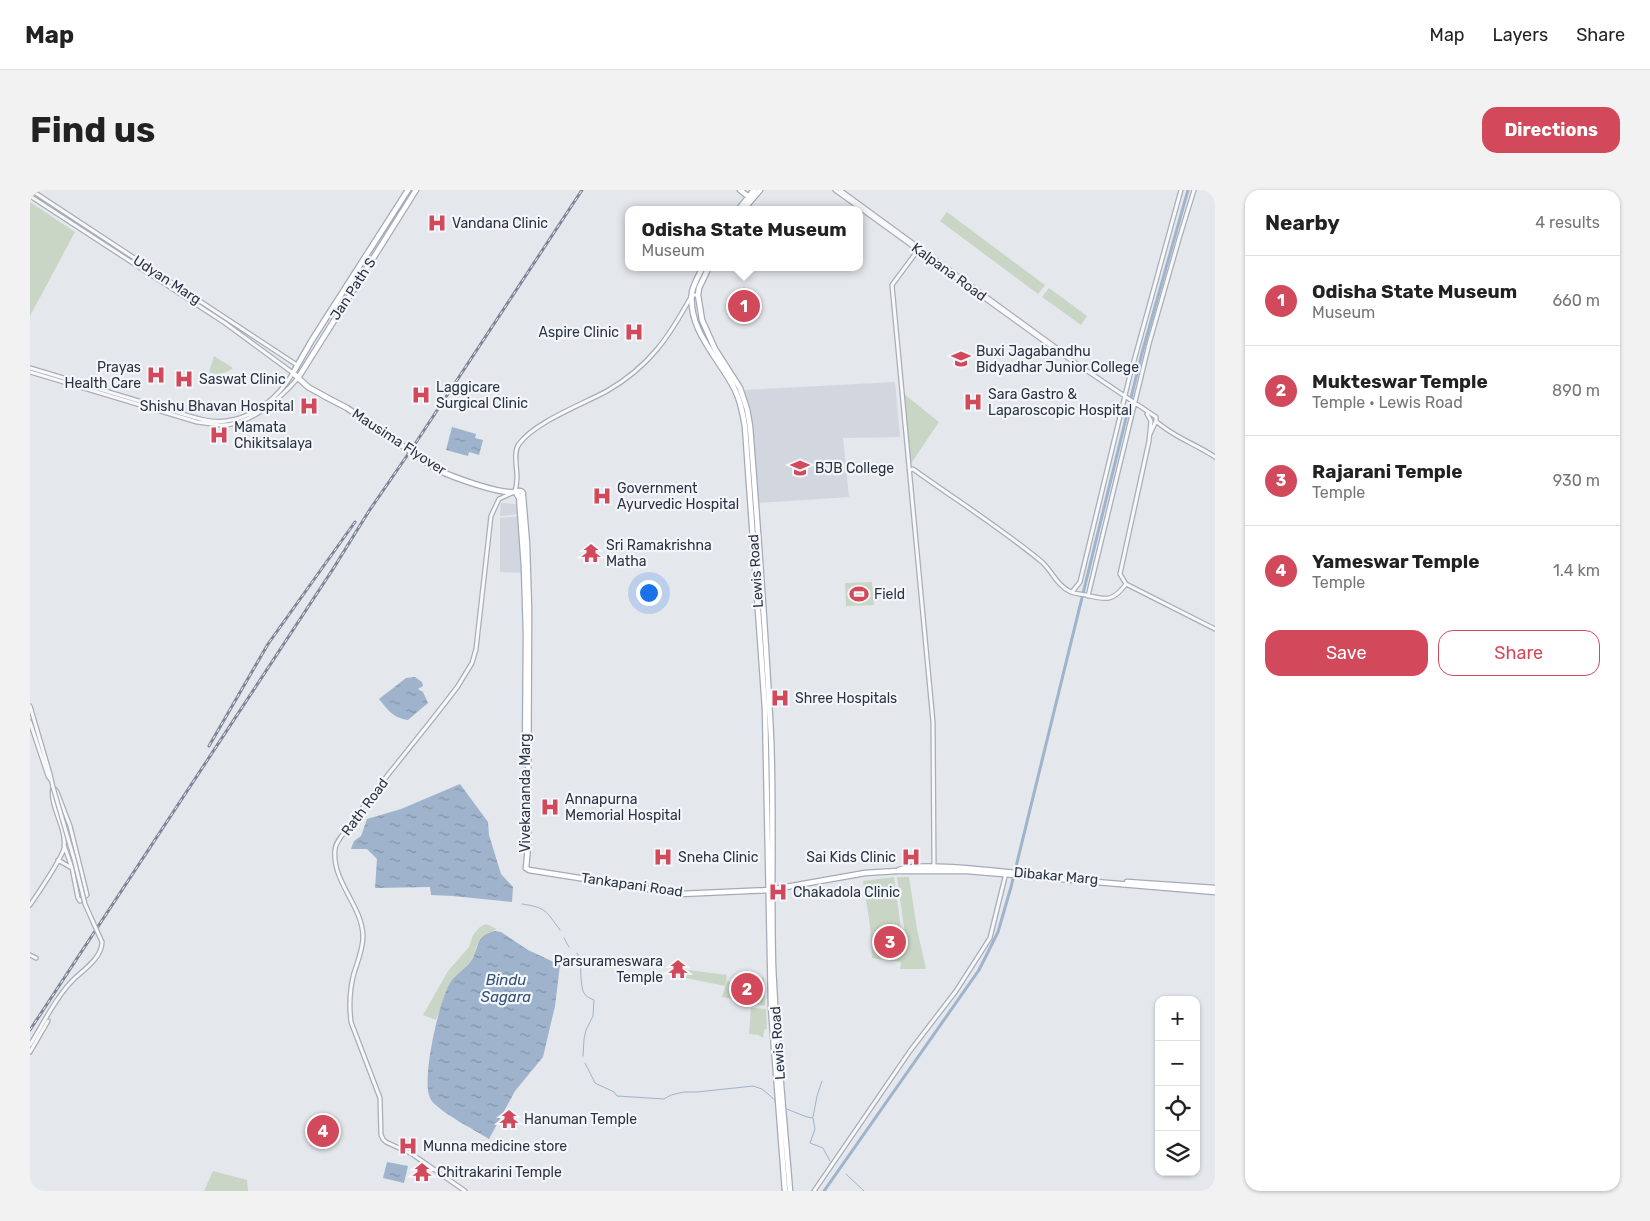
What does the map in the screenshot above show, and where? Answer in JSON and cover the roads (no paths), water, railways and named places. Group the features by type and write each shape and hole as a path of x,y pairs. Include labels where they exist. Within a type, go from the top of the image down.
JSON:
{"main road":[{"path":"293,374 312,340 408,190"},
{"name":"Jan Path S","path":"298,378 416,190"},
{"path":"740,190 750,198"},
{"path":"740,190 744,203"},
{"path":"745,206 753,192 760,190"},
{"path":"741,206 750,198"},
{"path":"695,295 696,282 701,271"},
{"path":"695,295 707,271"},
{"name":"Lewis Road","path":"695,295 695,315 699,328 716,360 735,389 743,413 745,427 765,709 774,978 781,1100 790,1191"},
{"name":"Udyan Marg","path":"298,365 304,369"},
{"name":"Udyan Marg","path":"293,374 308,386"},
{"name":"Mausima Flyover","path":"308,386 326,398 347,408 436,469 456,478 518,494"},
{"name":"Vivekananda Marg","path":"518,494 529,582 526,786 528,847 526,868"},
{"name":"Dibakar Marg","path":"898,871 905,868 934,866 1018,875 1215,890"},
{"name":"Tankapani Road","path":"526,868 672,893 771,892"},
{"name":"Dibakar Marg","path":"771,892 865,873 967,871 1008,874"},
{"name":"Lewis Road","path":"785,1149 786,1191"}],"street":[{"name":"Udyan Marg","path":"30,190 298,365"},
{"name":"Kalpana Road","path":"835,190 857,206"},
{"name":"Kalpana Road","path":"840,190 862,206"},
{"path":"1072,592 1080,582 1126,397 1181,190"},
{"path":"1087,595 1149,344 1178,239 1194,190"},
{"name":"Udyan Marg","path":"30,196 225,323 293,374"},
{"name":"Kalpana Road","path":"863,207 1061,350 1062,353"},
{"name":"Kalpana Road","path":"863,210 1135,403"},
{"path":"68,222 71,217"},
{"path":"918,250 892,285 933,722 934,866"},
{"path":"518,494 516,461 518,445 533,430 609,390 640,368 665,341 695,295"},
{"path":"30,368 191,416 221,422 238,418 261,408 284,387 293,374"},
{"name":"Jan Path S","path":"30,372 197,422 214,424 231,424 262,411 290,388 298,378"},
{"path":"1135,403 1149,415 1151,421 1150,434 1120,571 1121,578 1126,584 1215,629"},
{"path":"1135,403 1156,417 1156,422 1150,434"},
{"path":"1151,421 1156,422 1215,457"},
{"path":"910,470 913,470 1020,545 1044,564 1059,583 1072,592 1098,599 1112,598 1126,584"},
{"name":"Rath Road","path":"465,1191 412,1154 386,1142 381,1135 380,1098 351,1022 349,1011 354,974 362,946 362,928 340,878 334,852 336,845 356,816 440,711 472,663 478,641 491,516 498,499 518,494"},
{"path":"30,706 74,859 84,904 102,942 101,950 97,956 62,994 30,1046"},
{"path":"30,722 51,780"},
{"path":"52,786 60,798 70,826 87,895 80,901 51,795 52,786"},
{"path":"30,906 64,850 64,845"},
{"path":"58,860 72,868"},
{"path":"814,1191 910,1051 956,991 990,938 1008,874"},
{"path":"30,955 36,958"},
{"path":"30,1052 62,994"}],"water":[{"path":"452,427 476,434 475,438 483,440 479,455 469,452 468,456 446,450"},
{"path":"415,677 422,682 423,686 418,689 423,692 428,703 408,720 403,719 388,710 379,699 406,678"},
{"path":"460,784 488,822 489,835 501,874 513,887 512,902 431,895 430,887 375,888 377,859 367,849 351,849 354,841 361,836 367,819 401,809"},
{"name":"Bindu Sagara","path":"501,932 528,950 560,965 555,1006 543,1057 515,1091 489,1139 433,1103 428,1089 428,1075 429,1058 436,1023 450,983 471,961 481,939 488,933"},
{"path":"387,1162 408,1166 404,1183 383,1178"}],"waterway":[{"path":"824,1191 979,970 998,932 1011,887 1142,353 1188,190"},
{"path":"522,904 545,911 560,930"},
{"path":"564,938 569,947"},
{"path":"577,953 581,961 583,991 594,1000 593,1016 584,1039 583,1056"},
{"path":"585,1063 595,1083 614,1092 617,1096 664,1099 684,1092 753,1086 762,1089 775,1100 776,1106"},
{"path":"813,1117 822,1081"},
{"path":"784,1108 813,1118 815,1129 810,1143 823,1148 830,1161"},
{"path":"846,1174 864,1191"}],"railway":[{"path":"30,1030 333,569 369,511 582,190"},
{"path":"209,746 268,644 355,522"}],"place":[{"name":"Vandana Clinic","path":"437,223"},
{"name":"Odisha State Museum","path":"744,306"},
{"name":"Aspire Clinic","path":"634,332"},
{"name":"Buxi Jagabandhu Bidyadhar Junior College","path":"961,359"},
{"name":"Prayas Health Care","path":"156,375"},
{"name":"Saswat Clinic","path":"184,379"},
{"name":"Laggicare Surgical Clinic","path":"421,395"},
{"name":"Sara Gastro & Laparoscopic Hospital","path":"973,402"},
{"name":"Shishu Bhavan Hospital","path":"309,406"},
{"name":"Mamata Chikitsalaya","path":"219,435"},
{"name":"BJB College","path":"800,468"},
{"name":"Government Ayurvedic Hospital","path":"602,496"},
{"name":"Sri Ramakrishna Matha","path":"591,553"},
{"name":"Field","path":"859,594"},
{"name":"Shree Hospitals","path":"780,698"},
{"name":"Annapurna Memorial Hospital","path":"550,807"},
{"name":"Sneha Clinic","path":"663,857"},
{"name":"Sai Kids Clinic","path":"911,857"},
{"name":"Chakadola Clinic","path":"778,892"},
{"name":"Rajarani Temple","path":"890,942"},
{"name":"Parsurameswara Temple","path":"678,969"},
{"name":"Mukteswar Temple","path":"747,989"},
{"name":"Hanuman Temple","path":"509,1119"},
{"name":"Yameswar Temple","path":"323,1131"},
{"name":"Munna medicine store","path":"408,1146"},
{"name":"Chitrakarini Temple","path":"422,1172"}]}
